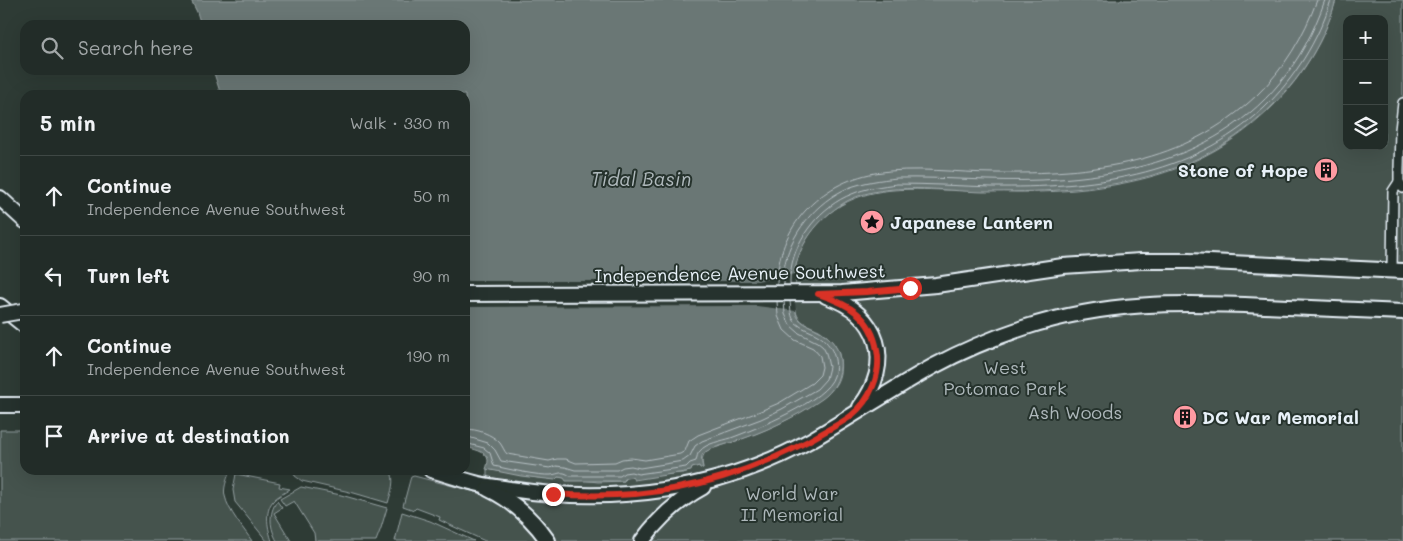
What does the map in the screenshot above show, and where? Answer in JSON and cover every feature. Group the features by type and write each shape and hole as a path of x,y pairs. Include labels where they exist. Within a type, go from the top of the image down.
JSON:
{"main road":[{"path":"0,198 20,216"},
{"name":"Independence Avenue Southwest","path":"470,294 818,294 867,292 959,282 1064,266 1141,260 1398,271"},
{"path":"818,294 853,309 865,320 874,338 878,355 877,373 869,394 852,415"},
{"path":"448,475 476,483 531,492 593,496 677,489 716,479 777,457 813,439 935,366 959,354 1023,328 1084,312 1140,305 1204,303 1403,312"},
{"path":"0,306 20,322"},
{"path":"0,315 20,312"},
{"path":"0,405 20,405"},
{"path":"642,541 659,520 678,503 716,479"},
{"path":"476,483 509,500 521,509 540,529 548,541"}],"street":[{"path":"1398,271 1393,191 1401,185 1400,130 1403,104"}],"green space":[{"name":"West Potomac Park","path":"1336,0 1403,0 1403,541 540,541 534,534 539,541 485,541 439,520 440,517 416,508 414,510 403,506 411,477 414,476 487,496 487,469 538,478 555,479 557,477 598,482 624,481 625,478 683,473 699,466 703,468 702,458 708,450 752,435 794,416 828,394 837,383 840,369 838,351 833,342 824,334 806,324 797,316 795,295 795,271 800,253 814,228 835,209 861,196 888,190 1036,192 1076,190 1137,180 1175,169 1203,157 1229,142 1254,124 1276,103 1312,55 1326,29"},
{"path":"0,430 20,430 20,475 228,475 224,490 227,502 252,541 0,541"},
{"path":"236,475 280,483 279,487 290,489 275,499 268,510 268,526 272,541 267,541 235,502 233,490"},
{"path":"392,475 393,478 388,503 302,481 295,476"},
{"path":"301,487 341,495 387,508 376,541 315,541 314,533 294,501 285,506 280,499"},
{"path":"277,501 282,508 274,513 291,541 277,541 273,531 271,516"},
{"path":"402,512 430,521 474,541 395,541"}],"water":[{"name":"Tidal Basin","path":"191,0 1336,0 1326,29 1312,56 1295,81 1275,103 1244,131 1211,152 1176,168 1140,179 1102,186 1063,190 983,192 915,188 897,189 864,194 839,206 822,221 807,239 801,249 795,271 797,317 832,341 840,358 839,376 829,393 812,406 778,424 754,435 705,452 702,457 703,468 699,466 692,468 691,471 634,480 632,477 625,478 624,481 566,481 564,478 558,477 555,480 486,469 488,460 485,454 470,448 470,90 219,90 215,75 470,75 470,20 199,20"}],"pier":[{"path":"795,274 796,311 757,306 470,307 470,281 757,281"}],"place":[{"name":"Stone of Hope","path":"1326,170"},
{"name":"Japanese Lantern","path":"872,222"},
{"name":"DC War Memorial","path":"1185,417"}],"route":[{"path":"553,494 615,496 677,489 757,466 813,439 852,415 859,407 872,388 878,364 877,346 870,328 860,314 844,303 818,294 910,288"}],"park label":[{"name":"Ash Woods","path":"1075,412"},
{"name":"World War II Memorial","path":"792,503"}]}
